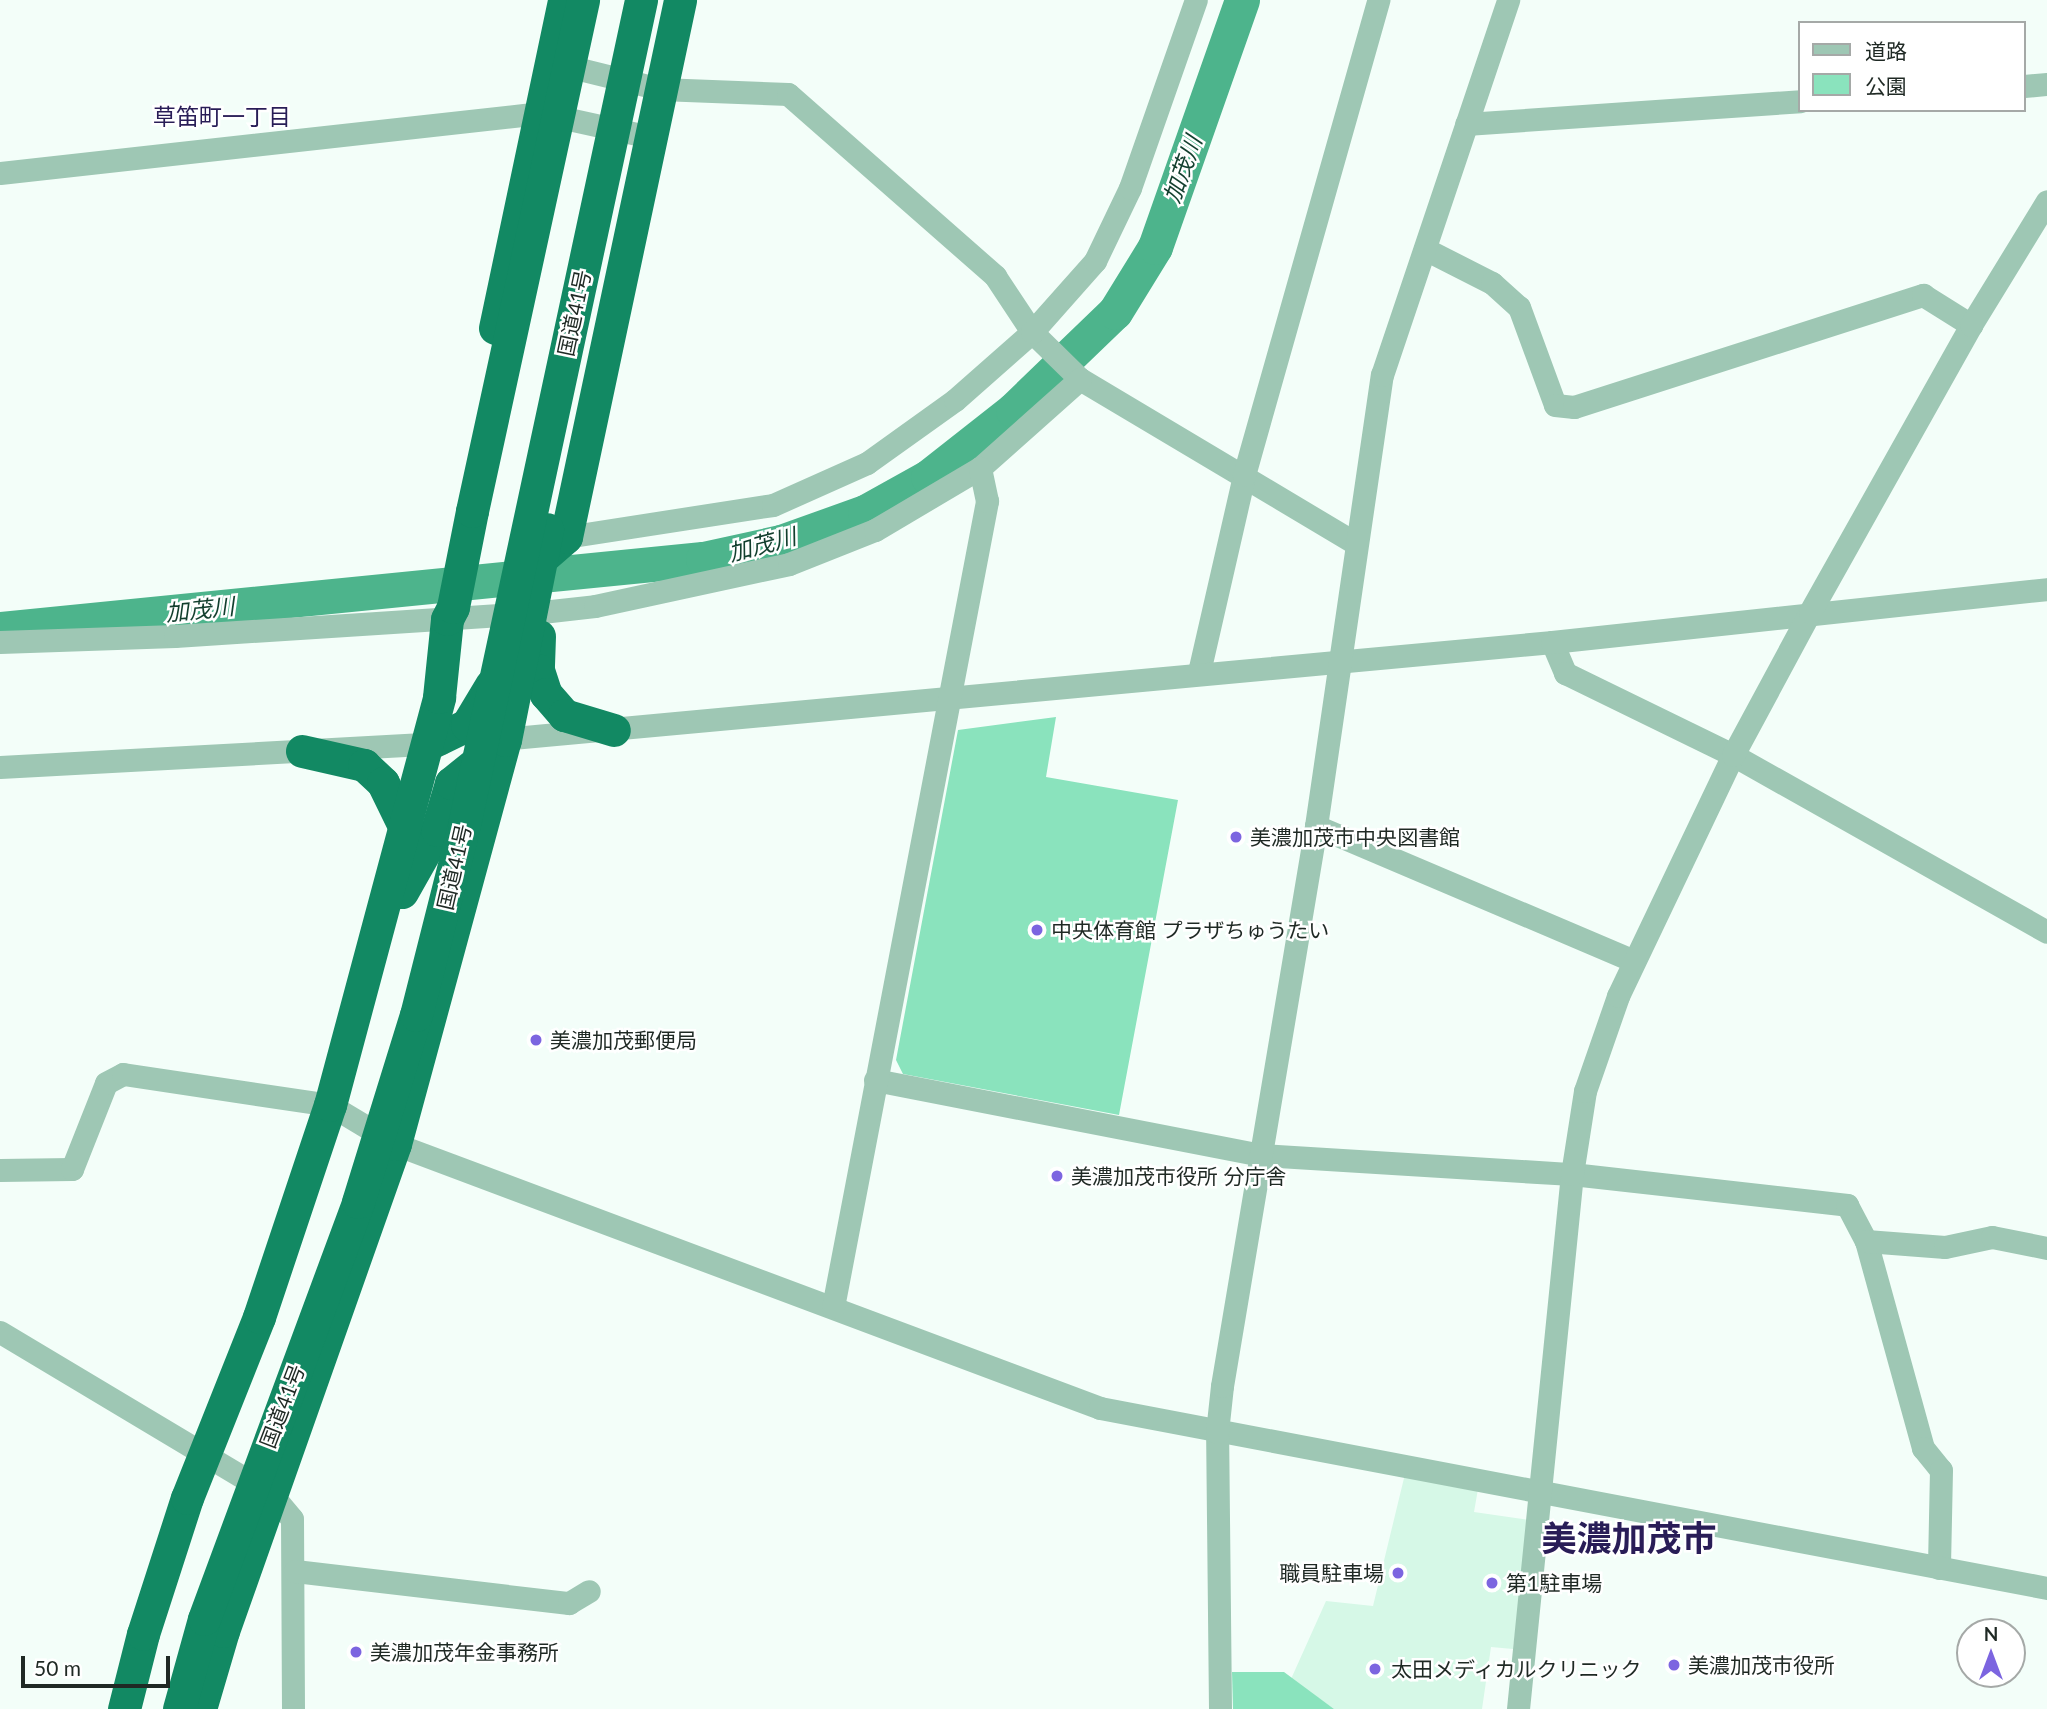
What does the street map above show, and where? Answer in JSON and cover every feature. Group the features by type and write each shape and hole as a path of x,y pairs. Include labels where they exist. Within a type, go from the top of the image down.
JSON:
{"highway":[{"path":"124,1709 143,1634 203,1455 259,1317 330,1105 428,744 439,697 447,611 456,558 564,0"},
{"path":"456,558 472,511 583,0"},
{"name":"国道41号","path":"168,1709 219,1540 353,1179 410,996 481,689 630,0"},
{"name":"国道41号","path":"178,1709 204,1619 358,1202 416,1015 464,825 641,0"},
{"path":"614,730 564,715 546,694 538,670 545,565 662,0"},
{"path":"200,1709 259,1530 394,1144 505,740 650,137 680,0"},
{"path":"428,744 467,726 545,565"},
{"path":"360,994 380,961 397,902 437,830 451,783 505,740"},
{"path":"302,751 364,765 383,783 405,828"}],"street":[{"path":"0,642 447,611 545,565 773,505 867,463 955,400 1032,332 1096,261 1130,188 1196,0"},
{"path":"1199,672 1244,475 1378,0"},
{"path":"1220,1709 1217,1432 1260,1155 1316,826 1341,662 1354,543 1382,375 1508,0"},
{"path":"551,62 660,89 788,94 995,276 1032,332 1080,379 1354,543"},
{"path":"2026,86 2047,84"},
{"path":"1466,124 1798,101"},
{"path":"0,173 541,113 650,137"},
{"path":"1518,1709 1572,1174 1585,1091 1634,961 1733,755 1971,325 2047,201"},
{"path":"1425,249 1492,283 1519,307 1555,405 1574,407 1923,295 1971,325"},
{"path":"545,565 596,606 789,564 875,530 980,468 1080,379"},
{"path":"833,1307 987,501 980,468"},
{"path":"0,767 505,740 1199,672 1552,642 1810,612 2047,589"},
{"path":"1552,642 1565,673 1733,755 2047,932"},
{"path":"1316,826 1634,961"},
{"path":"0,1170 72,1169 106,1083 123,1074 330,1105 394,1144 1100,1408 2047,1588"},
{"path":"875,1080 1260,1155 1572,1174 1847,1205 1866,1241 1923,1448 1941,1470 1939,1568"},
{"path":"1866,1241 1945,1247 1992,1237 2047,1248"},
{"path":"0,1332 272,1495 292,1519 295,1571 293,1709"},
{"path":"259,1530 293,1542"},
{"path":"295,1571 569,1603 589,1591"}],"shaded area":[{"path":"1405,1474 1478,1489 1474,1512 1530,1520 1513,1649 1491,1647 1482,1709 1334,1709 1291,1679 1326,1601 1373,1606"}],"green space":[{"name":"中央体育館 プラザちゅうたい","path":"1056,717 1046,777 1178,800 1119,1115 903,1074 896,1060 958,730"},
{"path":"1232,1672 1284,1672 1334,1709 1233,1709"}],"waterway":[{"name":"加茂川","path":"0,629 703,559 781,542 865,512 928,477 1013,410 1115,312 1155,247 1242,0"}],"place":[{"name":"美濃加茂市中央図書館","path":"1236,837"},
{"name":"中央体育館 プラザちゅうたい","path":"1037,930"},
{"name":"美濃加茂郵便局","path":"536,1040"},
{"name":"美濃加茂市役所 分庁舎","path":"1057,1176"},
{"name":"職員駐車場","path":"1398,1573"},
{"name":"第1駐車場","path":"1492,1583"},
{"name":"美濃加茂年金事務所","path":"356,1652"},
{"name":"美濃加茂市役所","path":"1674,1665"},
{"name":"太田メディカルクリニック","path":"1375,1669"}],"district":[{"name":"草笛町一丁目","path":"222,116"},
{"name":"美濃加茂市","path":"1629,1537"}]}
